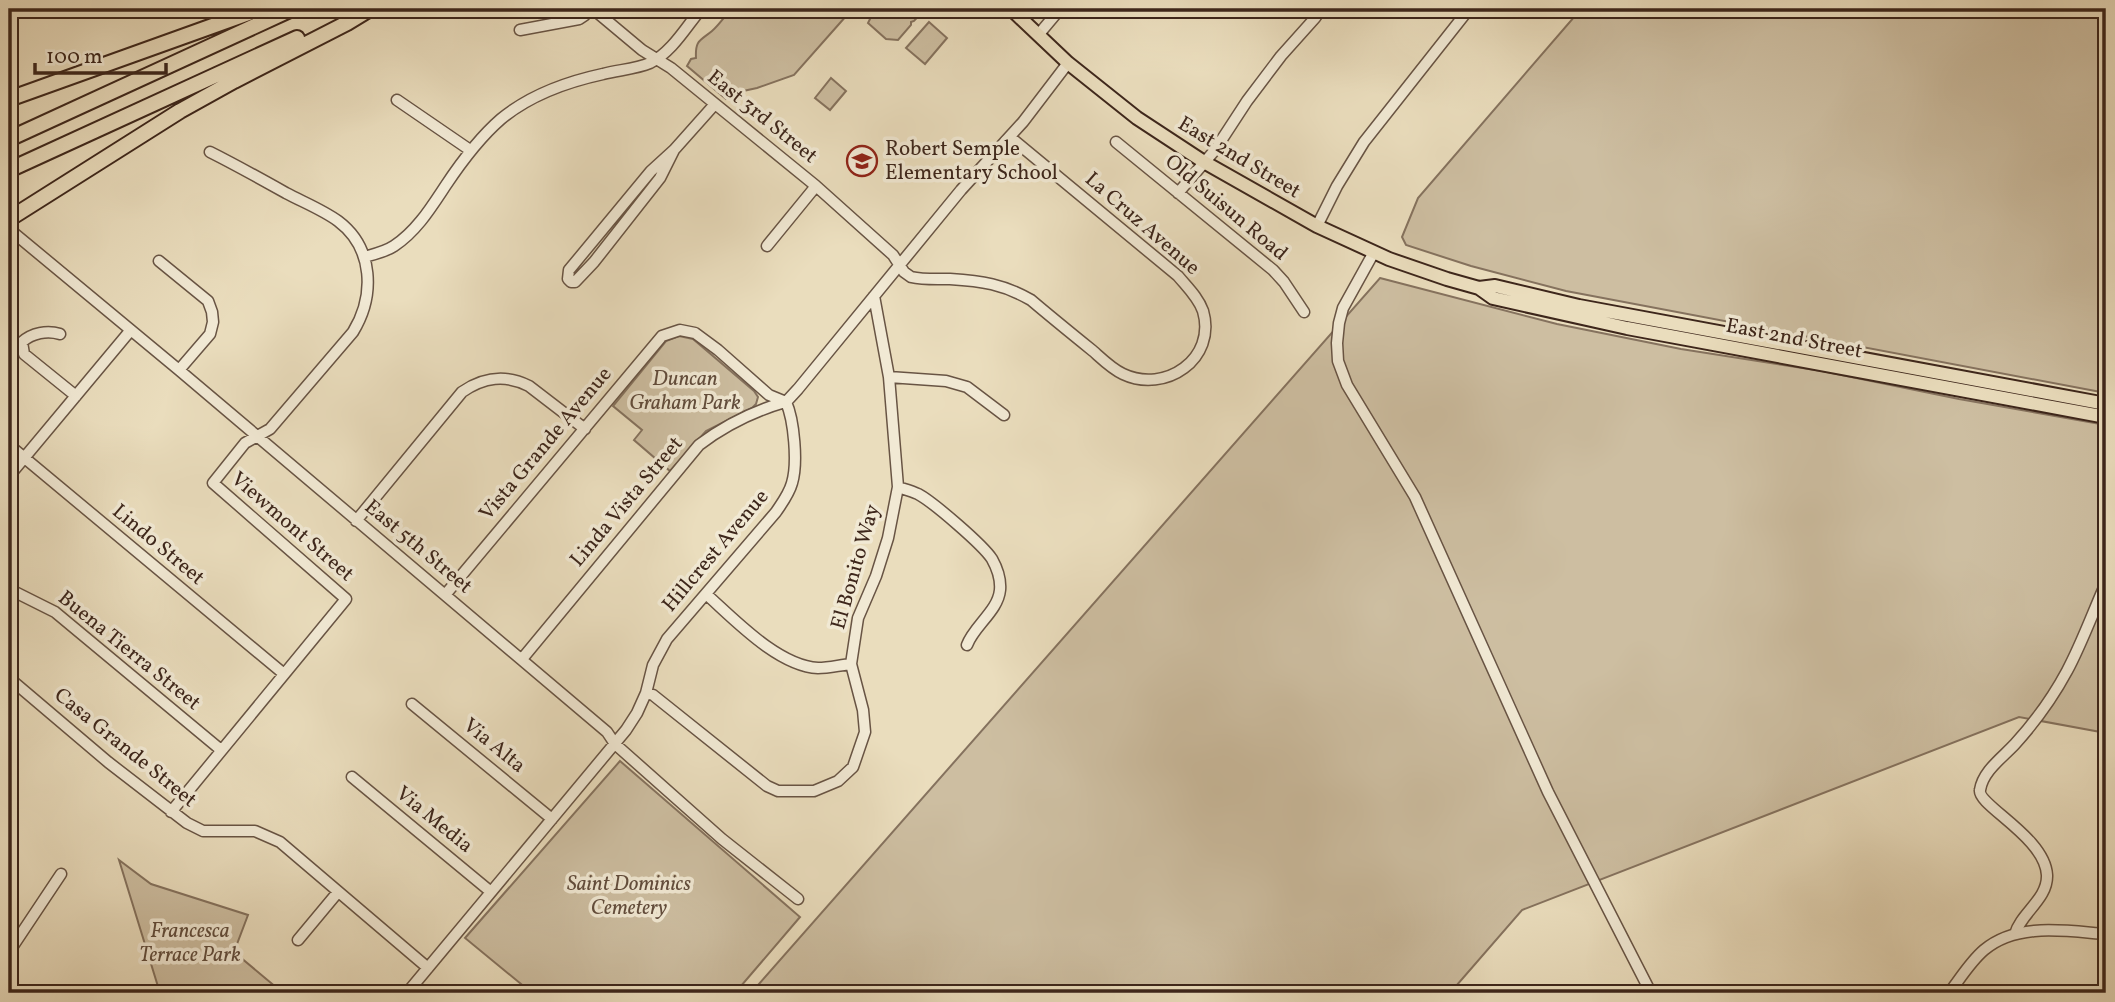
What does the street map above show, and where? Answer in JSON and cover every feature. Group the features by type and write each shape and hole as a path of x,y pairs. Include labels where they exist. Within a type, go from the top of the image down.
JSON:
{"highway":[{"path":"9,99 260,9"},
{"path":"9,139 292,9"},
{"path":"9,170 361,9"},
{"path":"9,219 180,111 370,9"}],"main road":[{"name":"East 2nd Street","path":"1011,9 1068,62 1137,118 1205,162 1317,226 1421,271 1479,288 1493,298 1627,328 2106,417"},
{"name":"East 2nd Street","path":"1479,288 1495,286 1592,308 2106,404"}],"street":[{"path":"520,30 579,19 591,9"},
{"name":"East 3rd Street","path":"591,9 671,68 816,186 893,255 899,265"},
{"path":"210,152 337,220 359,245 364,257 383,252 395,246 427,214 470,150 503,118 537,96 575,81 648,64 665,53 701,9"},
{"path":"1039,34 1060,9"},
{"path":"1178,193 1205,162 1281,56 1321,9"},
{"path":"1317,226 1336,186 1364,142 1469,9"},
{"path":"786,402 961,190 1010,136 1068,62"},
{"path":"397,100 470,150"},
{"path":"674,150 660,178 581,278 571,282 568,279 569,270 651,171 674,150 715,104"},
{"name":"La Cruz Avenue","path":"899,265 904,272 917,278 1001,285 1016,292 1031,300 1123,374 1135,378 1168,378 1181,371 1194,358 1203,343 1205,326 1195,295 1178,276 1099,213 1010,136"},
{"name":"Old Suisun Road","path":"1116,142 1273,270 1304,312"},
{"path":"767,246 816,186"},
{"name":"East 5th Street","path":"9,229 522,659 607,732 615,744 715,833 798,899"},
{"path":"1374,252 1343,308 1337,343 1338,361 1347,385 1415,497 1548,792 1651,993"},
{"name":"Viewmont Street","path":"171,812 346,598 213,483 245,443 270,429 353,332 366,303 368,286 364,257"},
{"path":"159,261 208,301 212,312 210,334 179,370"},
{"name":"El Bonito Way","path":"646,693 653,695 766,786 778,791 814,790 838,781 853,767 865,732 863,710 851,664 858,618 876,576 888,538 898,487 889,377 874,296"},
{"name":"Vista Grande Avenue","path":"445,595 662,336 680,330 695,333 718,349 769,396 786,402"},
{"path":"9,476 130,331"},
{"path":"60,334 52,332 29,335 22,342 24,354 76,396"},
{"path":"889,377 946,381 967,387 1004,415"},
{"path":"356,521 462,393 479,382 495,378 521,382 584,429"},
{"name":"Hillcrest Avenue","path":"407,993 615,744 637,713 661,648 787,496 795,461 790,412 786,402"},
{"name":"Linda Vista Street","path":"522,659 699,445 718,431 771,406 786,402"},
{"name":"Lindo Street","path":"9,445 284,674"},
{"path":"898,487 920,495 968,533 991,557 997,570 1000,580 997,601 971,634 967,645"},
{"path":"2015,934 2017,925 2045,888 2045,863 2038,850 2019,828 1980,797 1980,790 1989,771 2023,735 2056,690 2068,670 2106,583"},
{"name":"Buena Tierra Street","path":"9,589 55,612 221,750"},
{"path":"706,594 764,644 787,658 820,668 851,664"},
{"name":"Casa Grande Street","path":"9,678 187,823 203,831 255,831 279,842 428,968"},
{"name":"Via Alta","path":"412,704 552,818"},
{"name":"Via Media","path":"352,778 491,892"},
{"path":"9,952 61,874"},
{"path":"298,940 338,892"},
{"path":"1949,993 1982,951 2015,934 2053,930 2106,934"}],"green space":[{"path":"731,9 840,9 847,15 794,75 734,93 726,99 687,66 691,59 696,58 699,42 715,29"},
{"path":"875,9 925,9 898,40 886,39 868,23"},
{"path":"1581,9 2106,9 2106,393 1566,291 1471,266 1406,245 1402,237 1418,198"},
{"path":"929,22 947,38 925,64 906,48"},
{"path":"831,78 846,91 830,110 815,98"},
{"path":"1380,278 1557,324 1681,349 1822,371 2106,425 2106,733 2019,717 1522,910 1450,993 751,993"},
{"name":"Duncan Graham Park","path":"679,336 693,339 758,397 752,408 706,431 670,471 634,440 642,430 613,406 666,341"},
{"name":"Saint Dominics Cemetery","path":"620,761 800,917 735,993 532,993 465,938"},
{"name":"Francesca Terrace Park","path":"119,860 151,884 248,915 234,952 283,993 160,993"}],"place":[{"name":"Robert Semple Elementary School","path":"862,161"}]}
